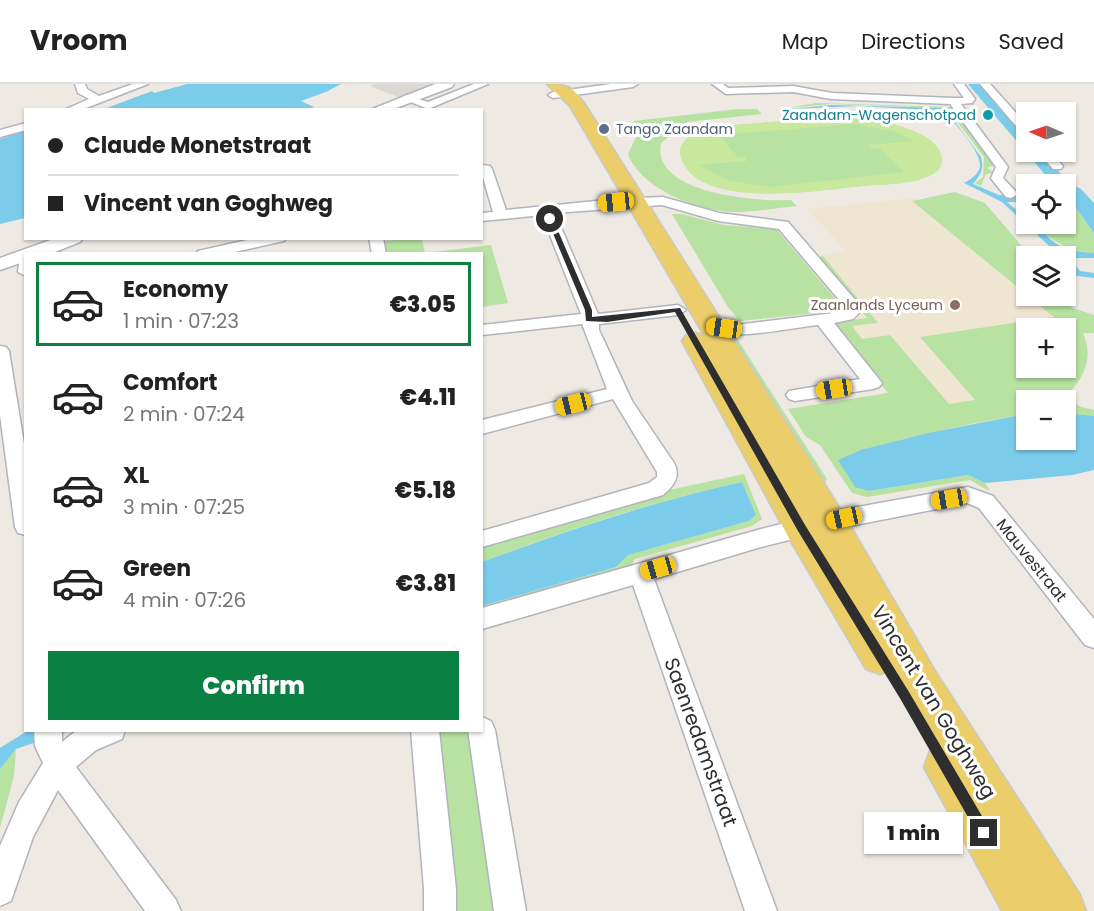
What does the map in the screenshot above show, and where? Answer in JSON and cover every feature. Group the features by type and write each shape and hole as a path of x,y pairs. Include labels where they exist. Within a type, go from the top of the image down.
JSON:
{"main road":[{"name":"Vincent van Goghweg","path":"537,84 559,91 626,202 712,327 905,696 1030,911"},
{"name":"Vincent van Goghweg","path":"626,202 678,310 921,685 1061,911"}],"street":[{"path":"80,84 82,92 96,99"},
{"path":"74,108 142,84"},
{"path":"383,108 447,84"},
{"path":"406,98 428,106 483,84"},
{"path":"559,91 633,84"},
{"path":"717,84 726,91 820,87 831,96 968,101 970,99 959,84"},
{"path":"899,84 908,99"},
{"path":"985,84 1016,120"},
{"path":"953,101 1002,167 997,178 1011,194"},
{"path":"0,134 24,127"},
{"path":"1054,162 1057,166"},
{"path":"483,169 486,169 501,215"},
{"path":"483,217 626,202 663,201 718,218 783,225 855,309 847,316 736,330 712,327"},
{"path":"483,539 656,489 665,482 669,475 667,468 618,393 589,319 589,310 547,210"},
{"path":"43,252 70,240"},
{"path":"214,252 263,243"},
{"path":"0,264 24,260"},
{"path":"483,330 678,310"},
{"path":"795,395 873,383 822,319"},
{"path":"0,351 18,426 24,502"},
{"path":"483,428 618,393"},
{"name":"Mauvestraat","path":"816,524 968,495 986,502 1086,614 1094,637"},
{"path":"483,619 816,524"},
{"name":"Saenredamstraat","path":"640,573 761,911"},
{"path":"52,747 79,745 93,736 106,732"},
{"path":"425,732 440,889 440,911"},
{"path":"481,732 510,911"},
{"path":"0,890 20,828 52,747"},
{"path":"52,747 72,787 165,911"}],"shaded area":[{"path":"374,84 432,84 434,86 403,99 370,86"},
{"name":"Zaanlands Lyceum","path":"914,198 929,202 1016,273 1016,306 1050,306 1058,318 1016,318 1016,378 1026,378 954,410 840,326 863,314 817,255 846,251 807,209"}],"green space":[{"path":"816,103 952,107 989,153 995,165 987,168 995,173 986,174 981,186 975,183 983,177 984,157 947,108 831,104 788,108"},
{"path":"738,109 757,109 762,114 687,122 661,143 662,160 672,174 689,184 732,196 791,200 797,206 737,212 689,203 658,188 645,178 635,167 628,154 638,133 634,121"},
{"path":"874,114 882,119 879,121 897,125 926,137 934,144 942,159 938,169 925,178 908,182 819,191 764,193 712,186 694,176 680,155 683,143 698,132 696,128"},
{"path":"874,114 882,119 879,121 907,128 926,137 939,151 942,161 940,168 933,174 908,182 792,193 736,192 712,186 694,176 682,160 681,146 698,132 696,128","holes":["855,124 893,131 913,141 868,145 872,149 879,148 904,172 770,187 730,181 699,165 747,161 745,157 738,157 719,135"]},
{"path":"955,192 985,203 1022,246 1016,246 1016,286 912,201"},
{"path":"1076,208 1094,233 1094,253 1076,250 1076,246 1064,246 1046,234 1076,234"},
{"path":"672,214 682,214 724,225 776,229 845,310 740,321 728,307"},
{"path":"422,240 425,252 385,252 383,245 385,241"},
{"path":"491,245 508,303 483,307 483,252 433,252"},
{"path":"823,256 878,323 852,326 862,339 890,335 949,404 975,400 920,337 1016,323 1016,378 1076,378 1076,318 1047,318 1054,317 1040,306 1070,306 1094,315 1094,333 1083,333 1087,360 1082,376 1071,390 1016,390 1016,416 907,438 838,460 869,491 968,475 985,483 990,490 970,480 867,497 852,493 820,445 806,437 788,409 888,393 831,323 867,318 816,258"},
{"path":"722,333 734,334 827,479 825,484 816,485"},
{"path":"1076,404 1094,410 1094,416 1076,414"},
{"path":"744,474 762,519 752,526 635,559 629,570 483,612 483,606 616,567 627,555 749,521 756,515 742,482 611,517 483,562 483,547 669,490"},
{"path":"433,732 473,732 500,911 453,911"},
{"path":"16,749 14,776 0,828 0,769"}],"water":[{"path":"187,84 341,84 301,101 314,107 311,108 107,108 152,91 154,93"},
{"path":"968,84 981,84 1016,124 1016,140"},
{"path":"831,105 945,108 981,157 981,172 973,184 999,195 1016,196 1016,202 1007,202 1016,210 1016,215 1002,202 964,183 978,172 979,161 972,146 945,111 859,106 790,109"},
{"path":"24,131 24,218 0,224 0,139"},
{"path":"1034,162 1050,162 1061,174 1044,174"},
{"path":"1076,186 1094,203 1094,233 1076,208"},
{"path":"1036,234 1045,234 1061,246 1049,246"},
{"path":"1076,251 1094,253 1094,258 1076,258"},
{"path":"1076,266 1080,271 1094,273 1094,278 1077,276"},
{"path":"1076,414 1094,416 1094,470 1072,475 985,483 968,475 869,491 855,487 838,460 861,450 928,433 1016,416 1016,450 1076,450"},
{"path":"742,482 756,515 749,521 628,555 616,567 483,606 483,562 643,507"},
{"path":"25,732 66,732 16,749 0,769 0,748"}],"place":[{"name":"Zaandam-Wagenschotpad","path":"988,115"},
{"name":"Tango Zaandam","path":"604,129"},
{"name":"Zaanlands Lyceum","path":"955,305"}],"route":[{"path":"550,219 589,310 589,319 607,319 678,310 801,528 905,696 984,833"}]}
